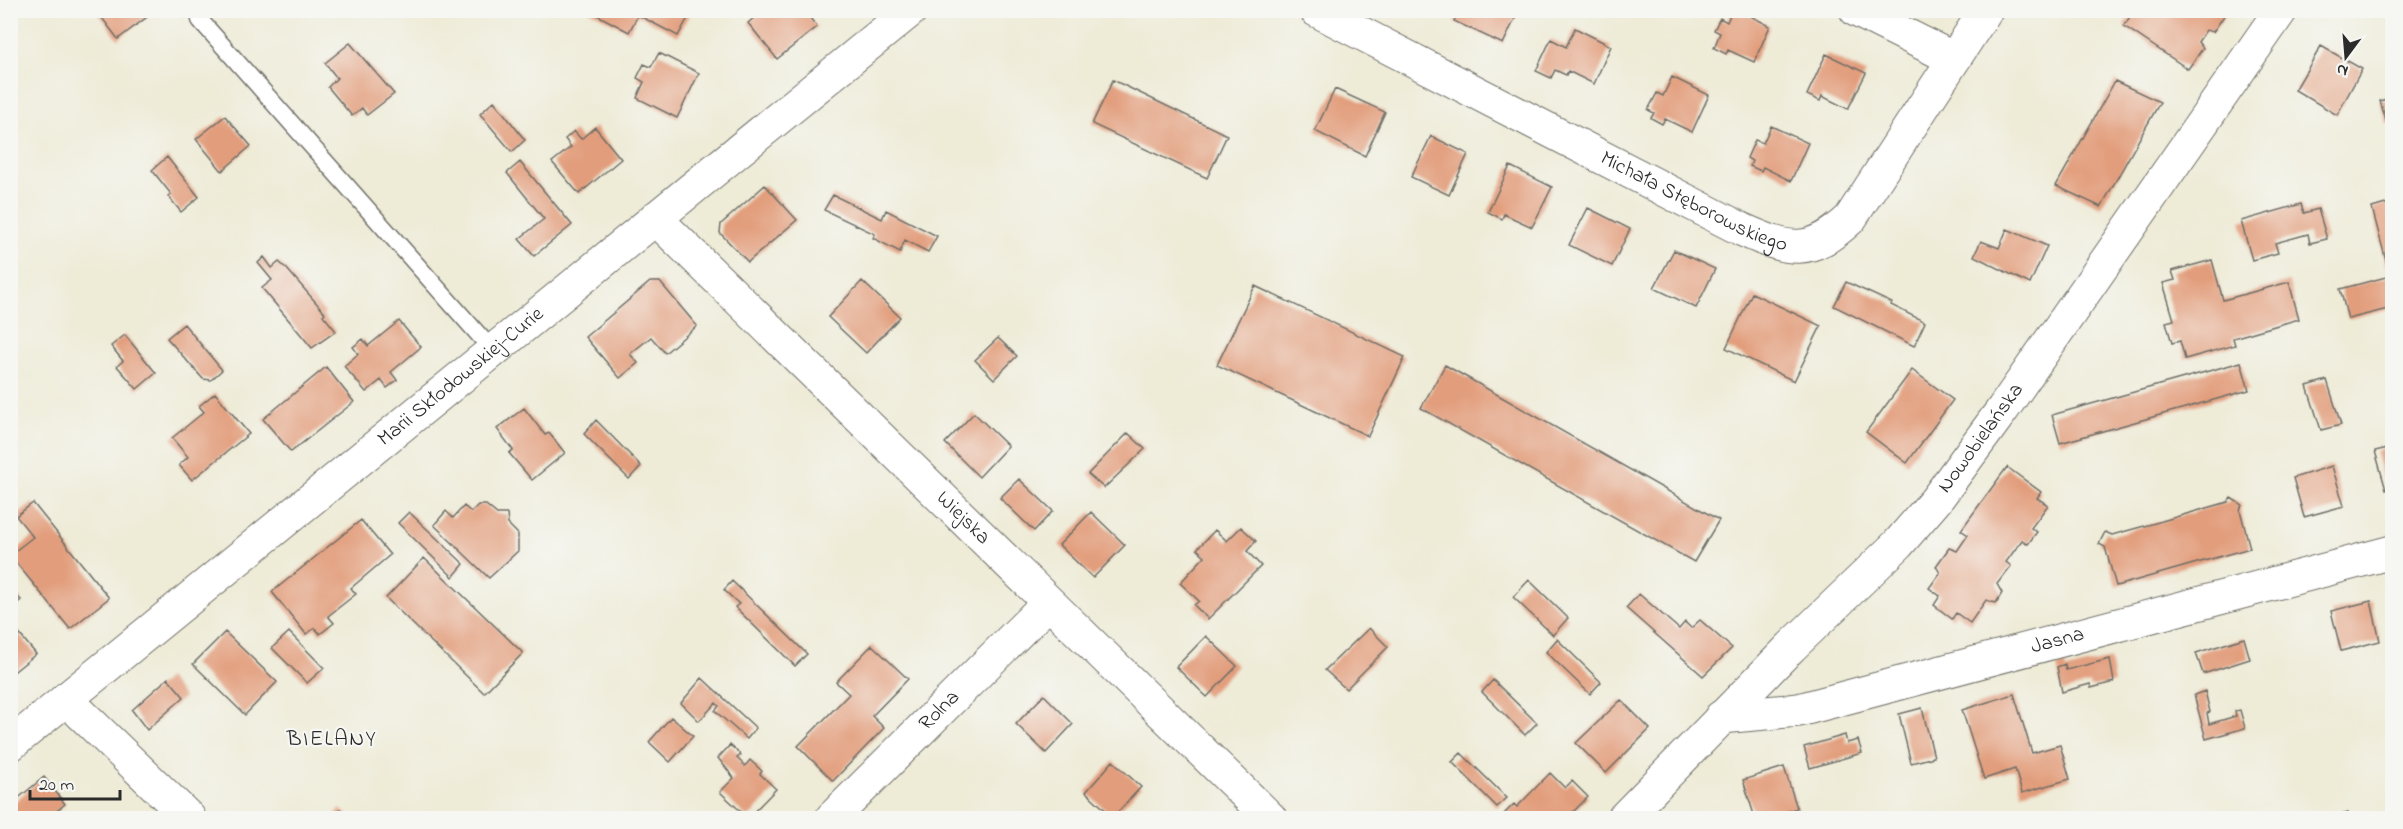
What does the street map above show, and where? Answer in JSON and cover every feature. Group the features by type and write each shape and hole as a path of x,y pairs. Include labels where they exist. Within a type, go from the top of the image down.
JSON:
{"street":[{"name":"Marii Skłodowskiej-Curie","path":"10,745 911,10"},
{"path":"1856,10 1954,59"},
{"name":"Michała Stęborowskiego","path":"1340,15 1743,230 1766,240 1792,246 1822,242 1851,219 1986,10"},
{"name":"Nowobielańska","path":"1624,819 1721,717 1898,544 1936,500 2003,409 2281,10"},
{"name":"Wiejska","path":"655,218 1270,819"},
{"name":"Jasna","path":"1721,717 1799,710 2392,552"},
{"name":"Rolna","path":"832,819 1048,603"},
{"path":"66,699 189,819"}],"lane":[{"path":"200,20 494,352"}],"building":[{"path":"96,10 143,10 147,17 118,39"},
{"path":"588,10 683,10 690,14 678,36 638,15 629,32"},
{"path":"763,10 804,10 817,27 777,59 748,23"},
{"path":"1460,10 1519,10 1503,44 1454,21"},
{"path":"1732,10 1739,10 1770,26 1754,62 1728,50 1726,54 1714,48 1720,33 1714,30 1720,18 1727,22"},
{"path":"2134,10 2228,10 2213,32 2206,30 2198,42 2203,48 2188,69 2124,26"},
{"path":"1575,28 1611,46 1594,84 1568,71 1566,75 1555,70 1551,78 1536,71 1551,39 1566,47"},
{"path":"350,43 394,94 367,115 362,108 352,116 328,87 337,78 325,63"},
{"path":"2321,46 2362,69 2337,115 2295,90"},
{"path":"659,53 699,73 677,118 637,98 644,82 637,78 644,64 651,67"},
{"path":"1826,54 1866,73 1848,109 1822,96 1820,101 1807,95"},
{"path":"1672,77 1709,95 1692,132 1665,119 1662,124 1651,118 1654,113 1648,110 1657,93 1663,96"},
{"path":"1113,80 1227,135 1207,178 1092,124"},
{"path":"2115,81 2160,102 2101,207 2056,186"},
{"path":"1335,89 1385,112 1365,156 1315,131"},
{"path":"2392,97 2392,123 2387,124 2380,101"},
{"path":"494,101 525,140 512,152 480,114"},
{"path":"225,116 251,146 222,171 196,139"},
{"path":"1771,126 1808,143 1791,181 1763,167 1761,171 1750,166 1752,161 1747,158 1755,140 1763,143"},
{"path":"595,127 621,159 579,194 552,162 571,147 565,139 574,131 581,139"},
{"path":"1431,136 1468,154 1449,195 1411,177"},
{"path":"167,157 199,197 181,212 168,196 171,194 152,170"},
{"path":"520,162 572,225 534,256 519,239 544,219 507,173"},
{"path":"1510,166 1552,187 1532,227 1504,214 1502,219 1488,212"},
{"path":"765,185 797,220 748,262 720,233 721,224"},
{"path":"833,195 882,219 886,210 937,236 928,252 905,240 900,252 873,238 875,234 824,210"},
{"path":"2392,202 2392,308 2348,319 2340,289 2390,276 2372,208"},
{"path":"2301,204 2304,213 2318,209 2327,239 2310,243 2308,234 2275,243 2278,253 2252,260 2241,221"},
{"path":"1588,208 1630,229 1612,266 1569,245"},
{"path":"2007,229 2047,246 2030,284 1974,256 1981,241 1999,248"},
{"path":"1674,250 1715,269 1696,308 1654,288"},
{"path":"264,257 272,268 279,262 287,269 325,313 323,315 336,331 312,348 262,288 272,280 258,263"},
{"path":"2212,260 2223,300 2289,282 2299,319 2233,338 2235,345 2185,359 2180,341 2172,343 2166,322 2174,320 2163,283 2175,280 2172,271"},
{"path":"862,281 900,317 866,353 828,317"},
{"path":"650,282 660,282 697,326 665,353 651,337 630,354 638,363 620,378 585,337"},
{"path":"1846,282 1892,303 1891,305 1925,322 1914,346 1834,306"},
{"path":"1255,286 1405,357 1368,436 1217,365"},
{"path":"1752,293 1821,326 1794,381 1726,348"},
{"path":"399,321 421,347 391,372 397,380 387,388 381,380 366,392 344,366 358,354 353,347 363,339 368,346"},
{"path":"184,324 222,370 211,380 203,379 167,338"},
{"path":"125,335 156,373 137,389 117,366 123,361 111,346"},
{"path":"998,338 1017,356 994,379 975,360"},
{"path":"2241,362 2249,390 2060,443 2052,415"},
{"path":"1445,365 1719,520 1694,562 1421,408"},
{"path":"326,367 354,402 291,452 263,419"},
{"path":"1912,370 1953,400 1907,463 1866,432"},
{"path":"2327,380 2341,425 2321,430 2307,386"},
{"path":"215,393 249,434 192,480 179,465 188,457 172,438 204,412 199,406"},
{"path":"524,408 545,435 549,433 565,453 532,480 509,453 513,450 497,429"},
{"path":"974,413 1008,446 979,477 945,443"},
{"path":"596,420 641,466 629,479 584,434"},
{"path":"1128,433 1145,449 1104,488 1088,474"},
{"path":"2392,447 2392,488 2386,490 2375,451"},
{"path":"2332,466 2344,506 2304,517 2293,478"},
{"path":"2007,467 2041,492 2037,498 2048,505 2031,528 2037,532 2028,544 2022,540 2006,562 2011,566 1997,584 2002,593 1996,603 1986,600 1970,623 1956,613 1952,619 1934,605 1940,596 1929,588 1940,573 1936,566 1949,548 1957,551 1968,535 1961,530"},
{"path":"1019,479 1053,511 1034,531 1000,498"},
{"path":"2231,498 2242,505 2240,510 2250,548 2116,586 2105,547 2099,544 2105,532 2112,535 2228,502"},
{"path":"33,503 109,598 70,629 10,555 33,537 16,516"},
{"path":"478,505 486,505 497,514 507,514 508,524 518,534 518,551 489,578 434,525 446,511 453,518 464,506 471,512"},
{"path":"409,512 464,564 453,577 398,523"},
{"path":"1091,512 1125,545 1093,578 1059,545"},
{"path":"361,520 390,555 351,588 356,594 328,616 334,623 320,634 315,628 306,634 272,592"},
{"path":"1241,527 1256,541 1247,551 1261,566 1208,619 1194,605 1199,601 1180,583 1205,556 1197,549 1215,530 1227,541"},
{"path":"424,558 523,653 484,693 386,598"},
{"path":"1529,580 1568,618 1553,635 1513,597"},
{"path":"732,581 807,654 795,666 735,607 739,604 724,590"},
{"path":"10,589 21,600 10,610"},
{"path":"1639,594 1679,629 1685,622 1691,628 1700,620 1732,648 1703,676 1626,608"},
{"path":"2371,601 2380,641 2341,651 2331,611"},
{"path":"1369,628 1388,647 1346,689 1325,670"},
{"path":"16,630 36,654 10,675 10,635"},
{"path":"225,632 277,682 245,715 193,664"},
{"path":"289,632 324,668 307,683 272,648"},
{"path":"1206,636 1237,666 1207,697 1176,667"},
{"path":"2244,638 2250,659 2203,674 2196,653"},
{"path":"1557,639 1601,682 1590,694 1546,652"},
{"path":"872,645 908,679 872,716 884,728 833,781 798,746 849,694 836,682"},
{"path":"2110,659 2114,682 2091,688 2090,684 2062,692 2057,667 2065,664 2066,670"},
{"path":"168,678 184,697 147,730 132,710"},
{"path":"702,678 756,728 747,739 715,711 719,706 716,703 699,721 681,703"},
{"path":"1493,680 1537,723 1525,735 1482,692"},
{"path":"2205,691 2210,712 2207,713 2209,724 2236,716 2235,711 2240,710 2245,728 2206,739 2194,695"},
{"path":"2014,694 2032,753 2060,745 2070,779 2022,793 2015,769 1984,779 1962,710"},
{"path":"1044,695 1073,724 1046,753 1016,724"},
{"path":"1621,700 1650,729 1606,773 1576,743"},
{"path":"1922,708 1934,757 1911,763 1899,714"},
{"path":"671,717 693,736 670,762 649,742"},
{"path":"1845,735 1847,743 1858,740 1862,753 1810,768 1804,747"},
{"path":"730,745 741,755 737,758 745,766 750,760 762,771 760,774 776,789 748,818 720,792 734,778 718,758"},
{"path":"1461,753 1507,798 1497,807 1452,762"},
{"path":"1113,761 1141,787 1113,817 1086,792"},
{"path":"1784,767 1797,808 1785,812 1786,818 1755,818 1743,780"},
{"path":"1550,773 1565,788 1572,781 1588,797 1567,818 1500,818 1514,804 1517,807"},
{"path":"44,777 65,804 48,818 10,818 10,805"},
{"path":"340,809 351,818 332,818"},
{"path":"2348,813 2349,818 2330,818"}],"district":[{"name":"BIELANY","path":"332,740"}]}
